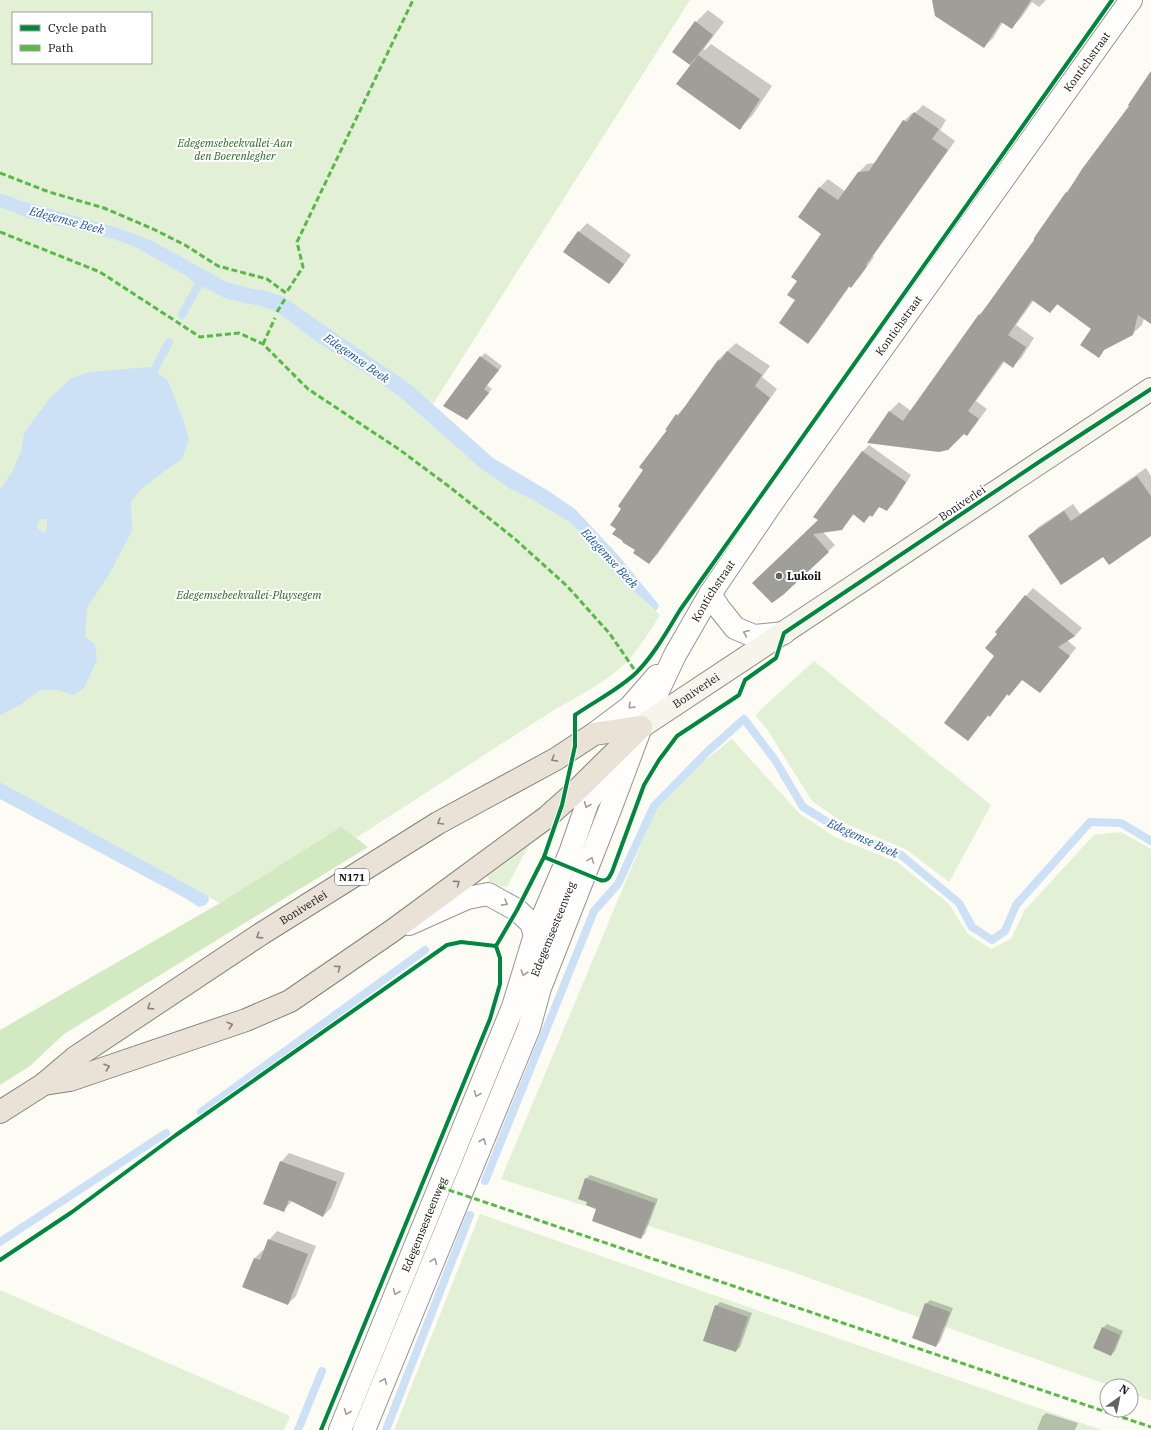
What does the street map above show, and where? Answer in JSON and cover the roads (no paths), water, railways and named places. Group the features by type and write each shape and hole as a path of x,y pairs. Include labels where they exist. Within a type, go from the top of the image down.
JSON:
{"highway":[{"name":"Boniverlei","path":"0,1112 44,1084 76,1057 261,934 438,823 556,758 594,734 641,727"},
{"name":"Boniverlei","path":"44,1084 70,1080 246,1020 290,1001 392,931 547,817 574,793 641,727"}],"main road":[{"name":"Boniverlei","path":"641,727 1151,389"}],"street":[{"name":"Kontichstraat","path":"641,727 674,655 710,594 783,487 1131,0"},
{"path":"710,594 735,628 754,636 784,633"},
{"name":"Kontichstraat","path":"594,734 630,707 674,655"},
{"name":"Edegemsesteenweg","path":"340,1430 513,1007 535,935 570,853 588,800 641,727"},
{"name":"Edegemsesteenweg","path":"364,1430 530,1028 540,988 641,727"},
{"name":"Boniverlei","path":"392,931 467,898 488,894 517,910 531,923 535,935"}],"water":[{"path":"0,193 119,228 153,241 227,282 282,296 403,379 493,458 547,490 575,509 618,555 659,605 656,611 616,575 571,523 531,499 510,489 480,468 401,398 317,342 277,312 260,306 226,299 191,281 186,276 135,247 113,239 31,219 0,207"},
{"path":"150,367 168,381 184,422 189,440 182,459 141,489 131,502 132,531 108,576 87,607 85,636 95,645 97,660 84,688 74,695 58,690 40,690 20,705 0,715 0,489 11,474 21,452 24,433 49,399 71,378 89,372","holes":["41,519 47,520 47,527 45,532 42,532 37,528 37,525"]},
{"path":"0,782 208,896 209,899 207,903 204,906 199,907 0,799"}],"waterway":[{"path":"182,315 202,278"},
{"path":"154,370 169,342"},
{"name":"Edegemse Beek","path":"485,1181 594,911 618,884 654,806 708,751 744,719 775,760 803,807 839,829 901,855 959,903 972,927 992,940 1005,931 1016,905 1090,822 1121,823 1151,841"},
{"path":"201,1112 425,950"},
{"path":"0,1242 166,1133"},
{"path":"386,1430 470,1215"},
{"path":"298,1430 322,1371"}],"place":[{"name":"Lukoil","path":"779,576"}],"park label":[{"name":"Edegemsebeekvallei-Aan den Boerenlegher","path":"235,149"},
{"name":"Edegemsebeekvallei-Pluysegem","path":"249,595"}]}
